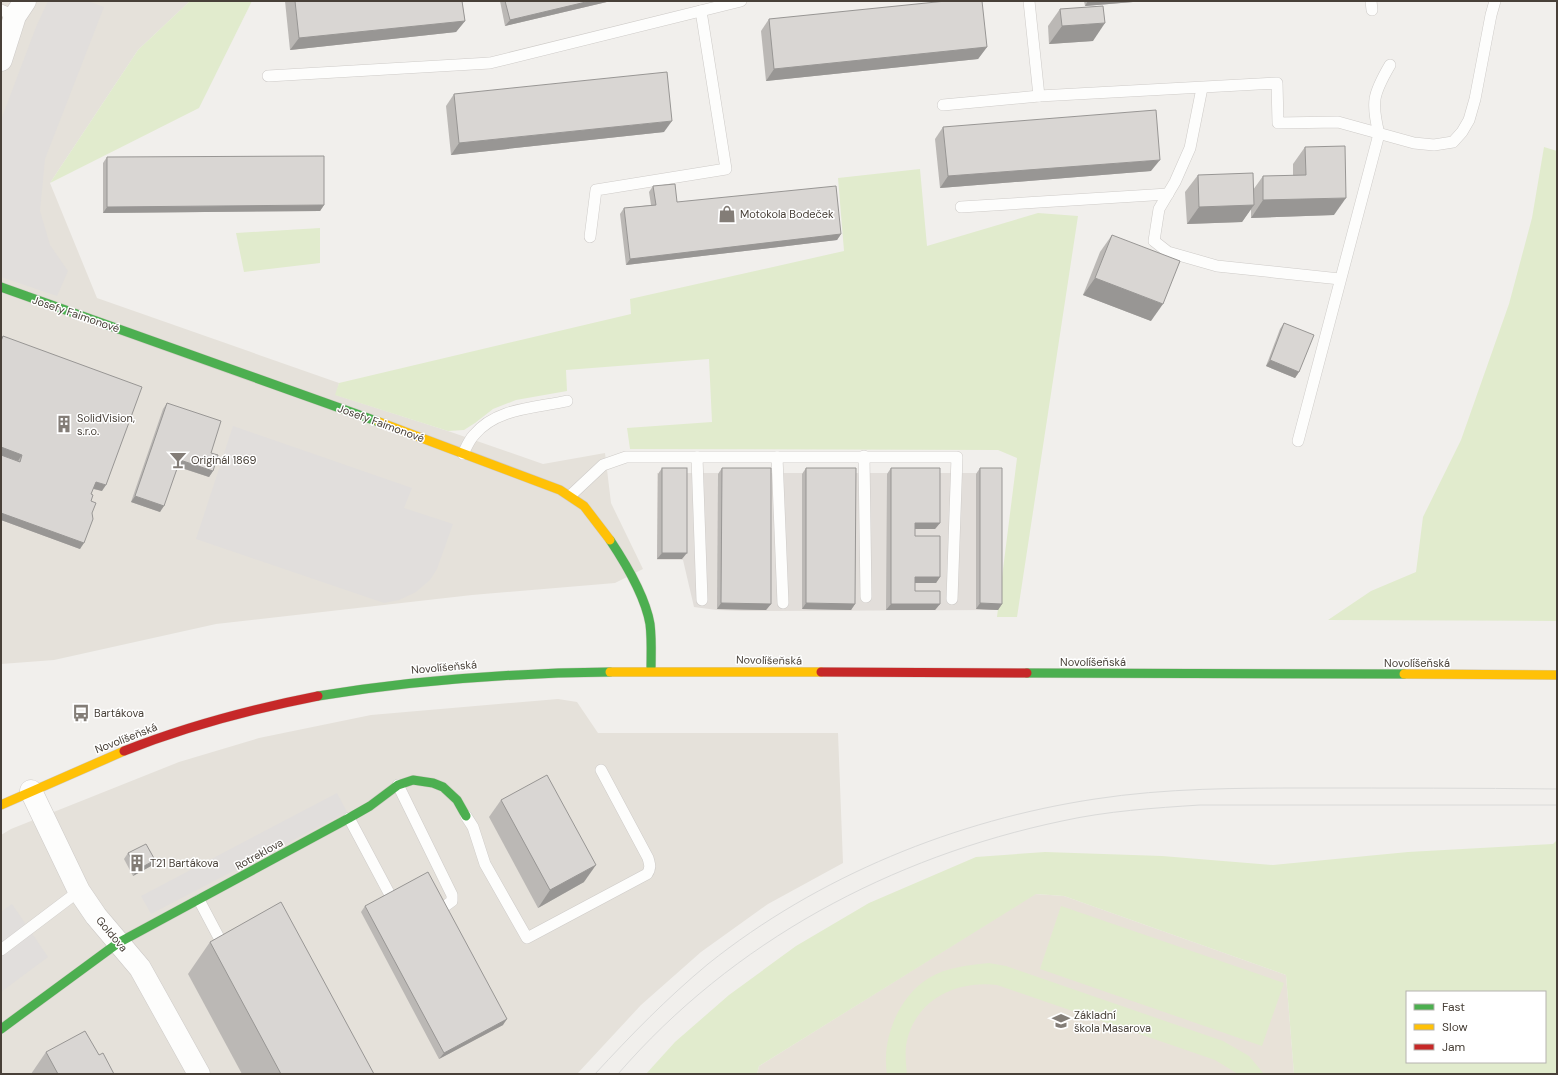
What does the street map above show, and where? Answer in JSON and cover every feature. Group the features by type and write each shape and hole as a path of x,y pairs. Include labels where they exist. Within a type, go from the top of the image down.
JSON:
{"street":[{"path":"1,60 14,9"},
{"name":"Josefy Faimonové","path":"1,287 281,386 534,479 571,495 585,506 597,520 615,548 645,607 650,627 651,671"},
{"name":"Novolíšeňská","path":"1,805 100,761 171,734 211,721 298,701 396,684 447,679 549,672 651,671 1557,675"},
{"name":"Rotreklova","path":"1,1029 118,943 349,818 370,806 398,785 413,780 433,783 443,787 457,800 466,816"},
{"name":"Goldova","path":"31,791 79,891 96,916 140,968 199,1074"}],"lane":[{"path":"268,76 490,63 741,1"},
{"path":"1029,1 1039,96"},
{"path":"943,105 1039,96 1277,83 1278,123 1338,122 1414,143 1434,145 1453,142 1462,132 1469,120 1475,99 1495,1"},
{"path":"590,237 596,190 726,169 701,11"},
{"path":"1298,441 1379,134 1373,111 1378,86 1390,65"},
{"path":"1202,88 1190,148 1175,182 1159,209 1154,241 1168,252 1217,266 1340,279"},
{"path":"961,207 1168,194"},
{"path":"463,454 473,436 486,423 503,414 567,401"},
{"path":"864,456 866,597"},
{"path":"571,495 604,465 613,460 626,457 957,457 952,599"},
{"path":"696,458 702,600"},
{"path":"777,458 783,603"},
{"path":"466,816 473,827 486,864 527,938 647,874 649,870 650,866 648,858 601,770"},
{"path":"398,785 452,896 452,901 441,909"},
{"path":"349,818 389,893"},
{"path":"1,950 79,891"},
{"path":"199,900 226,952"}],"shaded area":[{"path":"1,1 190,1 138,50 50,183 97,298 339,383 336,395 448,431 543,464 605,453 611,503 643,569 615,583 472,595 216,624 54,660 1,664"},
{"path":"48,1 88,1 104,7 45,159 40,211 50,245 68,271 57,296 1,277 1,120 36,27"},
{"path":"233,426 412,488 404,508 453,524 437,569 430,580 416,592 399,600 384,603 196,539"},
{"path":"657,473 999,473 998,610 742,611 694,607 683,560 657,560"},
{"path":"558,699 577,702 598,733 838,733 843,863 768,904 701,952 641,1005 577,1074 1,1074 1,835 11,829 179,762 259,738 371,715"},
{"path":"337,793 347,812 151,914 141,896"},
{"name":"Základní škola Masarova","path":"1035,894 1064,896 1286,975 1294,1074 757,1074 759,1066"},
{"path":"12,904 48,957 1,992 1,912"}],"green space":[{"path":"190,1 252,1 199,108 50,183 138,50"},
{"path":"1544,147 1557,151 1557,621 1328,620 1371,591 1416,572 1423,517 1461,440 1509,304 1532,218"},
{"path":"920,169 927,246 1038,213 1078,216 1017,617 997,617 1017,458 998,450 630,449 627,428 712,422 709,359 566,370 567,391 516,400 493,409 464,430 448,431 335,395 339,383 631,314 630,299 844,251 838,178"},
{"path":"320,228 320,263 244,272 236,233"},
{"path":"1557,840 1557,1074 1294,1074 1286,975 1064,896 1036,894 759,1066 757,1074 646,1074 675,1042 729,995 796,946 869,903 976,857 1045,852 1162,856 1273,865 1408,852 1553,844"},
{"path":"1061,906 1284,983 1262,1046 1040,969"},
{"path":"989,963 1006,966 1223,1041 1249,1056 1264,1074 1238,1074 1215,1060 997,985 981,984 952,990 938,997 927,1006 917,1017 910,1030 906,1046 907,1074 887,1074 887,1047 894,1020 901,1007 918,986 929,978 943,971"}],"building":[{"path":"295,1 462,1 465,21 299,38"},
{"path":"505,1 590,1 510,20"},
{"path":"946,1 982,1 987,47 774,69 769,19"},
{"path":"1103,6 1105,23 1062,26 1060,9"},
{"path":"667,72 672,121 459,143 454,94"},
{"path":"1156,110 1160,160 948,176 943,127"},
{"path":"1345,146 1346,198 1263,200 1263,176 1306,175 1305,147"},
{"path":"324,156 324,205 107,207 107,157"},
{"path":"1253,173 1254,205 1199,207 1198,175"},
{"path":"675,184 677,202 836,186 841,234 630,259 624,208 656,205 653,186"},
{"path":"1112,235 1180,261 1163,304 1095,278"},
{"path":"1284,323 1314,335 1299,372 1270,360"},
{"name":"SolidVision, s.r.o.","path":"3,336 142,387 106,485 96,482 91,494 93,495 91,501 96,503 92,513 93,519 84,543 1,513 1,455 20,462 22,455 1,447 1,341"},
{"name":"Originál 1869","path":"167,403 221,421 211,453 218,455 213,471 180,460 164,506 135,496"},
{"path":"662,468 687,468 687,553 662,553"},
{"path":"722,468 771,468 771,604 721,603"},
{"path":"806,468 856,468 855,604 806,603"},
{"path":"891,468 940,468 940,523 915,523 915,536 940,536 940,577 915,577 915,591 940,591 940,604 891,604"},
{"path":"980,468 1002,468 1002,604 980,603"},
{"path":"547,775 596,865 550,890 501,800"},
{"path":"146,844 155,860 137,870 128,853"},
{"path":"428,872 507,1019 444,1053 365,906"},
{"path":"281,902 374,1074 281,1074 210,942"},
{"path":"85,1031 99,1055 103,1053 114,1074 58,1074 46,1052"}],"tram line":[{"path":"595,1074 664,1003 708,964 795,904 842,879 891,856 940,837 991,821 1095,799 1122,795 1175,791 1283,788 1557,789"},
{"path":"618,1074 663,1026 712,983 764,945 819,911 877,882 937,857 999,837 1062,821 1113,812 1200,805 1557,805"}],"traffic: fast":[{"path":"1,287 379,422"},
{"path":"610,540 634,580 648,613 651,636 651,671"},
{"path":"318,696 354,690 464,678 610,672"},
{"path":"1027,673 1404,674"},
{"path":"1,1029 118,943 349,818 370,806 398,785 413,780 433,783 443,787 457,800 466,816"}],"traffic: slow":[{"path":"379,422 560,490 584,506 610,540"},
{"path":"610,672 821,672"},
{"path":"1404,674 1557,675"},
{"path":"1,805 124,751"}],"traffic: jam":[{"path":"821,672 1027,673"},
{"path":"124,751 220,719 318,696"}],"place":[{"name":"Motokola Bodeček","path":"727,214"},
{"name":"SolidVision, s.r.o.","path":"64,424"},
{"name":"Originál 1869","path":"178,460"},
{"name":"Bartákova","path":"81,713"},
{"name":"T21 Bartákova","path":"137,863"},
{"name":"Základní škola Masarova","path":"1061,1021"}]}
